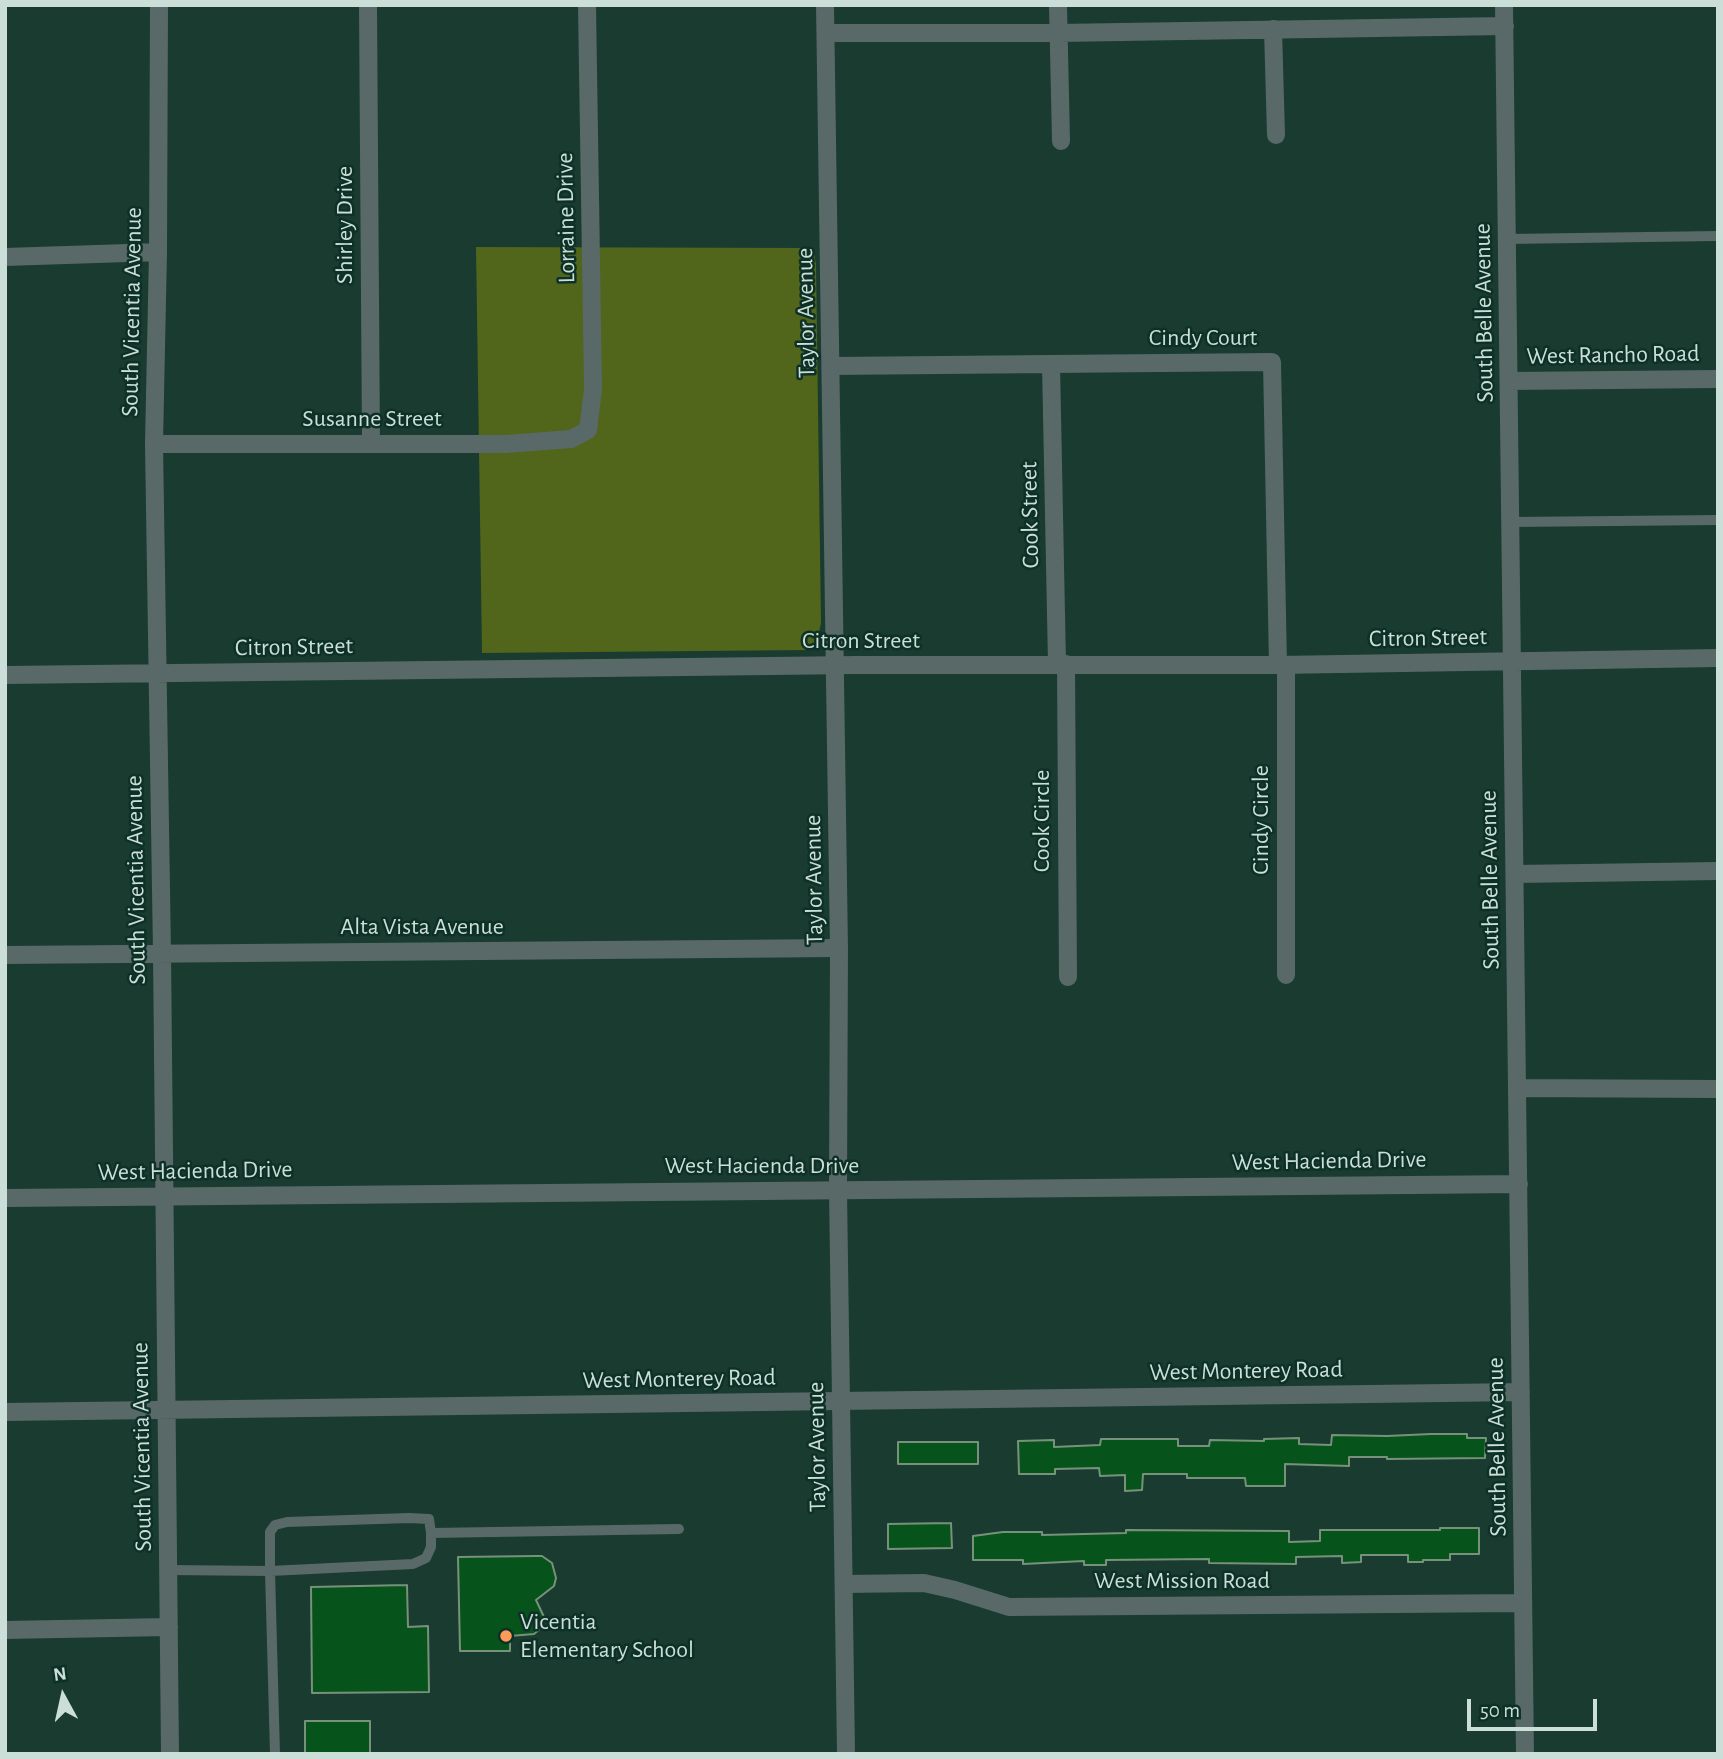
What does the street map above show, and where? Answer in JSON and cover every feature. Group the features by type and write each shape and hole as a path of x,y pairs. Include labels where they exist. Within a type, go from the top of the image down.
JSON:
{"street":[{"name":"South Vicentia Avenue","path":"159,5 154,444 170,1754"},
{"name":"Shirley Drive","path":"368,5 371,443"},
{"name":"Lorraine Drive","path":"587,5 593,389 588,430"},
{"name":"Taylor Avenue","path":"825,5 836,665 838,1190 846,1754"},
{"path":"1058,5 1061,141"},
{"name":"South Belle Avenue","path":"1504,5 1525,1754"},
{"path":"826,33 1058,33 1505,26"},
{"path":"1273,29 1276,135"},
{"path":"5,257 158,252"},
{"name":"Cindy Court","path":"831,366 1272,362 1282,665"},
{"name":"Cook Street","path":"1051,364 1062,664"},
{"name":"West Rancho Road","path":"1509,381 1718,379"},
{"name":"Susanne Street","path":"154,444 506,444 571,439 588,430"},
{"name":"Citron Street","path":"5,675 836,665 1282,665 1718,658"},
{"name":"Cook Circle","path":"1062,664 1068,977"},
{"name":"Cindy Circle","path":"1282,665 1286,975"},
{"path":"1515,874 1718,871"},
{"name":"Alta Vista Avenue","path":"5,955 839,948"},
{"path":"1517,1088 1718,1089"},
{"name":"West Hacienda Drive","path":"5,1198 1519,1184"},
{"name":"West Monterey Road","path":"5,1412 1521,1392"},
{"name":"West Mission Road","path":"844,1584 924,1583 1009,1606 1523,1603"},
{"path":"5,1630 169,1627"}],"lane":[{"path":"1507,239 1718,236"},
{"path":"1511,523 1718,520"},
{"path":"168,1570 270,1571 413,1564 426,1558 431,1547 429,1519 287,1522 275,1525 270,1532 270,1571 275,1754"},
{"path":"431,1533 679,1529"}],"green space":[{"path":"476,247 813,248 816,264 821,623 817,641 809,650 482,653"}],"building":[{"path":"1467,1434 1467,1438 1486,1438 1485,1458 1349,1457 1349,1466 1285,1464 1285,1486 1246,1486 1245,1478 1187,1478 1187,1474 1143,1474 1142,1490 1125,1491 1125,1475 1100,1476 1099,1468 1055,1469 1055,1474 1019,1474 1018,1441 1054,1440 1054,1447 1100,1445 1101,1439 1178,1439 1178,1446 1209,1446 1210,1440 1264,1441 1299,1438 1299,1444 1331,1445 1332,1435"},
{"path":"898,1442 978,1442 978,1464 898,1464"},
{"path":"951,1523 952,1548 888,1549 888,1524"},
{"path":"1479,1528 1479,1554 1450,1554 1450,1560 1423,1562 1408,1562 1408,1555 1361,1555 1361,1562 1342,1563 1342,1556 1296,1557 1296,1564 1209,1563 1209,1559 1106,1560 1106,1565 1084,1565 1084,1561 1023,1564 1023,1560 973,1560 973,1536 1003,1532 1042,1532 1042,1535 1126,1533 1126,1530 1289,1531 1289,1542 1320,1541 1320,1530"},
{"path":"542,1556 552,1563 556,1578 554,1586 536,1600 544,1617 540,1629 534,1634 510,1636 510,1651 460,1651 458,1557"},
{"path":"407,1585 408,1627 428,1626 429,1692 312,1693 311,1587"},
{"path":"305,1721 370,1721 370,1754 305,1754"}],"place":[{"name":"Vicentia Elementary School","path":"506,1636"}]}
